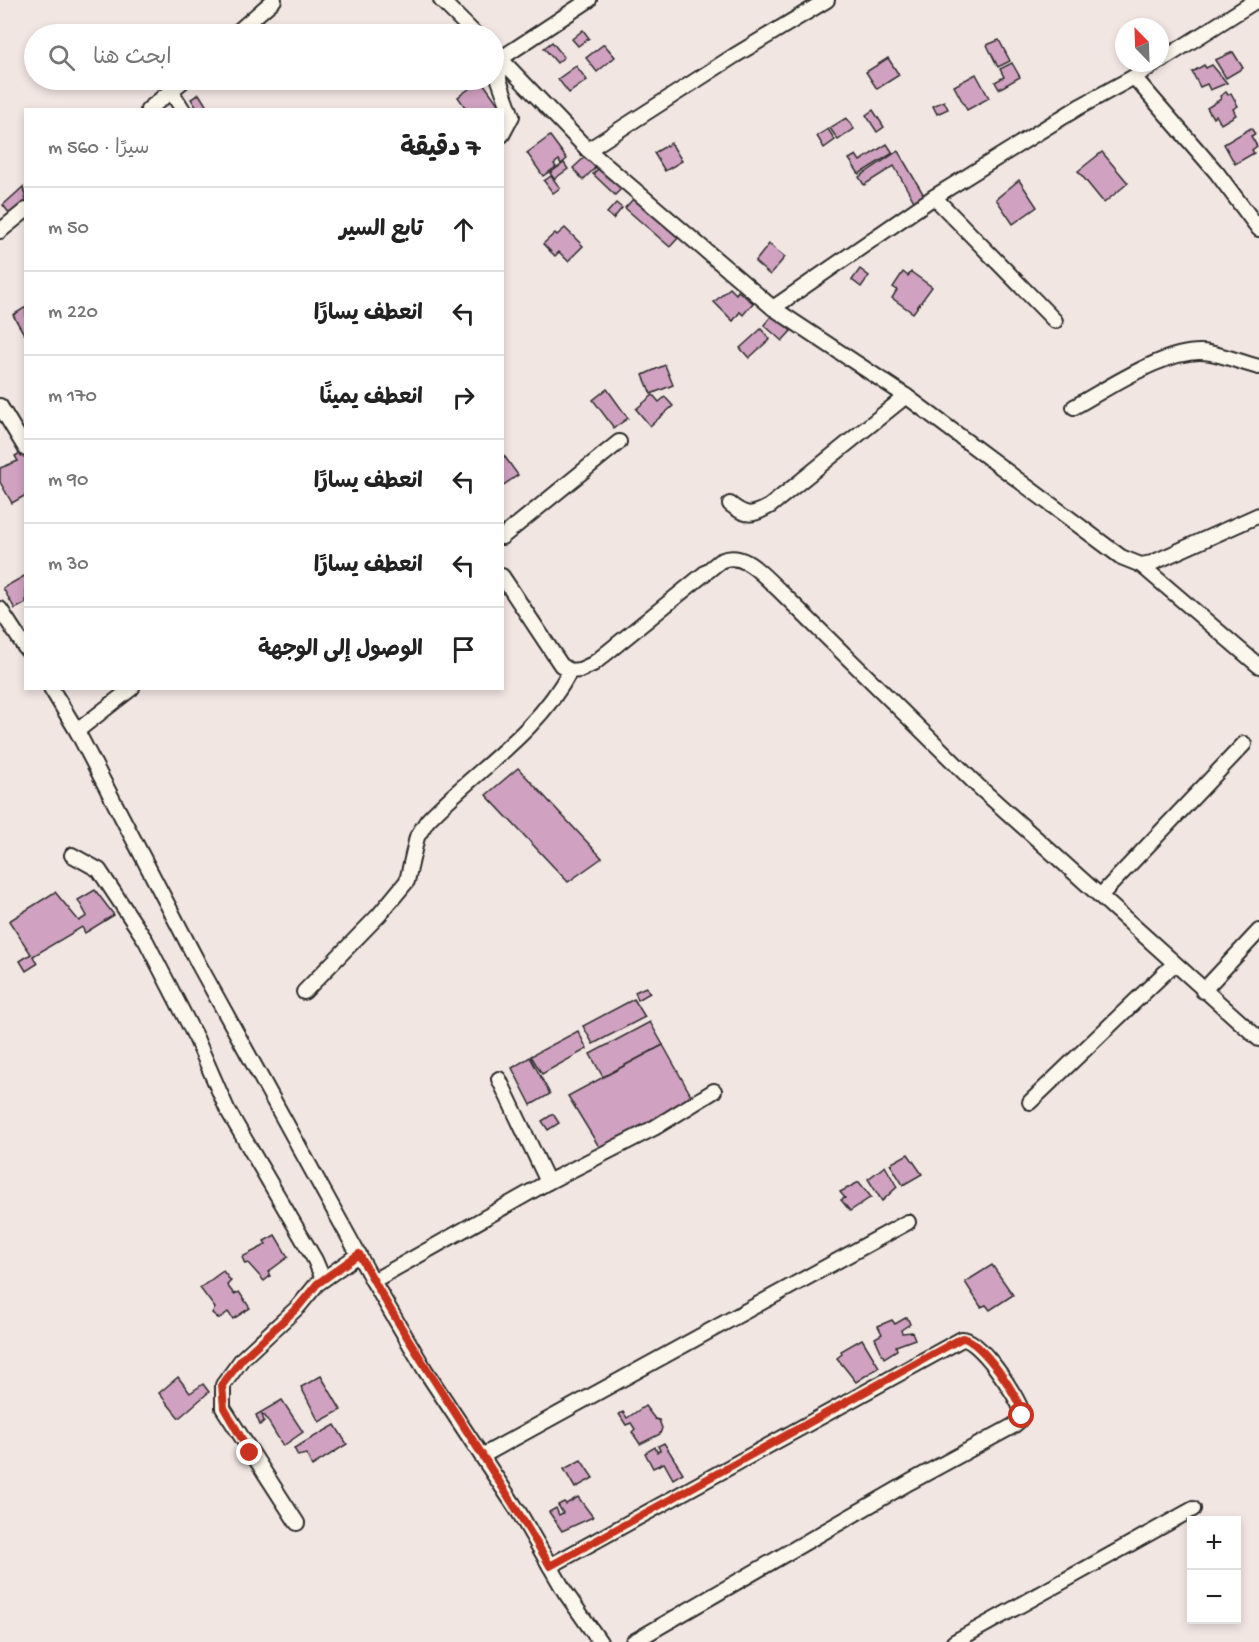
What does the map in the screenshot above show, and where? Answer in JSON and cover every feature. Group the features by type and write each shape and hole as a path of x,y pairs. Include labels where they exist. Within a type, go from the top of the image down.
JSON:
{"street":[{"path":"246,24 274,0"},
{"path":"441,0 466,24"},
{"path":"504,52 589,0"},
{"path":"588,150 734,56 827,0"},
{"path":"1169,55 1257,0"},
{"path":"504,63 588,150 773,308 906,396 1108,548 1141,565 1259,666"},
{"path":"773,308 934,197 1079,107 1142,72"},
{"path":"1134,77 1217,173 1259,229"},
{"path":"503,90 512,116 504,131"},
{"path":"150,108 171,91 182,108"},
{"path":"934,197 1055,321"},
{"path":"0,231 24,212"},
{"path":"1074,406 1161,360 1185,353 1208,352 1259,367"},
{"path":"730,504 742,514 750,516 770,506 906,396"},
{"path":"0,406 24,446"},
{"path":"504,535 619,442"},
{"path":"1141,565 1164,558 1259,515"},
{"path":"504,579 561,665 570,671 580,670 593,664 720,561 728,557 744,560 779,590 978,786 1259,1039"},
{"path":"0,609 24,644"},
{"path":"304,992 379,915 407,882 417,837 427,821 516,741 562,686 570,671"},
{"path":"52,690 77,731 199,965 373,1281 425,1370 482,1456 565,1593 600,1642"},
{"path":"77,731 129,690"},
{"path":"1100,896 1244,744"},
{"path":"72,855 99,870 146,941 196,1038 227,1109 308,1248 323,1279"},
{"path":"1203,991 1259,931"},
{"path":"1030,1102 1174,964"},
{"path":"499,1079 549,1182"},
{"path":"373,1281 549,1182 654,1128 714,1091"},
{"path":"482,1456 908,1222"},
{"path":"297,1522 231,1422 221,1397 222,1385 231,1371 298,1307 323,1279 359,1254"},
{"path":"550,1566 962,1338 968,1338 976,1345 1015,1395 1022,1416 1013,1426 910,1482 633,1642"},
{"path":"954,1642 1193,1509"}],"building":[{"path":"583,30 589,38 578,46 572,39"},
{"path":"999,40 1010,61 998,67 987,45"},
{"path":"552,42 564,57 557,63 544,48"},
{"path":"604,44 615,57 597,72 586,58"},
{"path":"1233,52 1243,68 1226,78 1215,60"},
{"path":"888,58 899,75 877,89 866,72"},
{"path":"1012,63 1020,77 999,89 995,82 1004,77 1000,69"},
{"path":"1204,65 1206,68 1212,65 1227,83 1210,90 1207,84 1200,87 1192,72"},
{"path":"576,66 587,80 569,93 558,79"},
{"path":"976,74 989,98 967,110 954,86"},
{"path":"467,90 488,90 501,108 466,108 458,97"},
{"path":"1226,92 1228,95 1231,93 1238,106 1233,109 1236,115 1221,124 1216,115 1213,118 1207,108 1221,99 1220,96"},
{"path":"199,94 208,108 197,108 191,99"},
{"path":"944,101 948,109 937,114 933,106"},
{"path":"873,110 884,127 877,132 866,115"},
{"path":"846,118 854,129 838,140 830,128"},
{"path":"1251,128 1255,134 1251,136 1257,146 1252,150 1254,153 1235,164 1224,144"},
{"path":"828,129 835,140 824,148 817,136"},
{"path":"550,136 567,159 561,164 559,160 554,164 556,167 543,176 527,153"},
{"path":"671,143 682,161 665,171 654,153"},
{"path":"887,144 893,153 859,174 849,159 856,155 860,161"},
{"path":"898,151 925,197 915,203 894,166 864,185 859,177"},
{"path":"1102,152 1128,183 1104,203 1078,171"},
{"path":"586,156 596,167 583,180 573,168"},
{"path":"564,163 568,169 554,179 550,173"},
{"path":"600,167 622,188 615,195 593,174"},
{"path":"551,176 560,188 553,193 544,181"},
{"path":"1019,180 1037,207 1013,224 996,199"},
{"path":"23,187 24,203 10,214 3,205"},
{"path":"634,198 679,237 670,247 625,208"},
{"path":"616,203 622,208 613,219 607,213"},
{"path":"565,228 583,246 568,261 559,252 555,256 543,244 555,233 557,235"},
{"path":"769,244 785,257 770,275 755,262"},
{"path":"860,269 869,276 861,287 852,280"},
{"path":"903,272 908,276 911,272 932,287 913,313 892,298 897,290 893,287"},
{"path":"730,288 736,294 738,291 753,303 743,315 740,312 733,321 714,302"},
{"path":"24,308 24,334 13,315"},
{"path":"773,314 791,331 782,341 764,325"},
{"path":"761,329 770,339 749,358 740,348"},
{"path":"665,365 673,385 651,394 643,375"},
{"path":"607,389 628,418 614,428 593,400"},
{"path":"653,395 659,402 665,397 673,406 650,426 636,409"},
{"path":"22,452 24,456 24,496 12,503 0,482 0,468 18,461 15,456"},
{"path":"504,456 518,475 504,485"},
{"path":"24,576 24,604 15,609 3,588"},
{"path":"518,768 602,858 568,882 486,795"},
{"path":"95,890 114,915 85,933 82,927 33,956 37,964 26,971 20,961 31,954 9,921 55,892 79,921 87,916 78,900"},
{"path":"646,987 650,993 638,1000 635,992"},
{"path":"634,999 645,1017 593,1044 583,1026"},
{"path":"650,1022 663,1045 603,1077 590,1054"},
{"path":"578,1031 587,1049 542,1074 531,1056"},
{"path":"663,1045 693,1099 601,1150 568,1096"},
{"path":"530,1057 550,1094 531,1105 512,1068"},
{"path":"553,1114 559,1123 548,1130 542,1121"},
{"path":"908,1154 922,1174 903,1185 890,1164"},
{"path":"885,1166 897,1187 882,1201 868,1179"},
{"path":"859,1182 871,1197 850,1211 841,1200 845,1198 840,1192"},
{"path":"275,1235 288,1257 268,1272 270,1276 264,1281 248,1263 245,1264 242,1257 262,1247 266,1244 264,1241"},
{"path":"992,1265 1013,1295 990,1310 986,1305 981,1307 965,1282"},
{"path":"223,1271 231,1281 227,1285 234,1294 239,1292 250,1308 233,1319 228,1312 219,1319 212,1313 215,1308 200,1288"},
{"path":"907,1317 910,1324 901,1330 902,1333 912,1332 915,1339 896,1346 897,1350 884,1358 875,1338 882,1334 878,1326 892,1320 895,1324"},
{"path":"862,1339 879,1367 856,1382 837,1358 842,1354 841,1351"},
{"path":"321,1376 341,1410 319,1422 301,1387"},
{"path":"178,1377 190,1393 203,1384 209,1392 179,1418 159,1393"},
{"path":"282,1400 303,1432 283,1446 265,1416 262,1415 264,1421 260,1425 256,1415"},
{"path":"645,1406 655,1419 659,1420 662,1428 660,1434 640,1444 632,1432 635,1429 631,1423 626,1425 619,1414 623,1412 627,1418"},
{"path":"335,1425 347,1444 312,1466 306,1454 298,1456 294,1448"},
{"path":"664,1443 683,1473 673,1479 664,1463 653,1468 645,1453 655,1447 657,1452 660,1450 658,1446"},
{"path":"581,1460 593,1478 575,1488 564,1469"},
{"path":"578,1497 593,1517 562,1531 549,1512 556,1508 559,1515 563,1513 558,1505 564,1502 566,1504"}],"route":[{"path":"250,1453 224,1408 221,1397 222,1385 242,1359 298,1307 317,1284 359,1254 425,1370 514,1504 550,1566 860,1392 962,1338 973,1341 1007,1384 1020,1405 1022,1416"}]}
